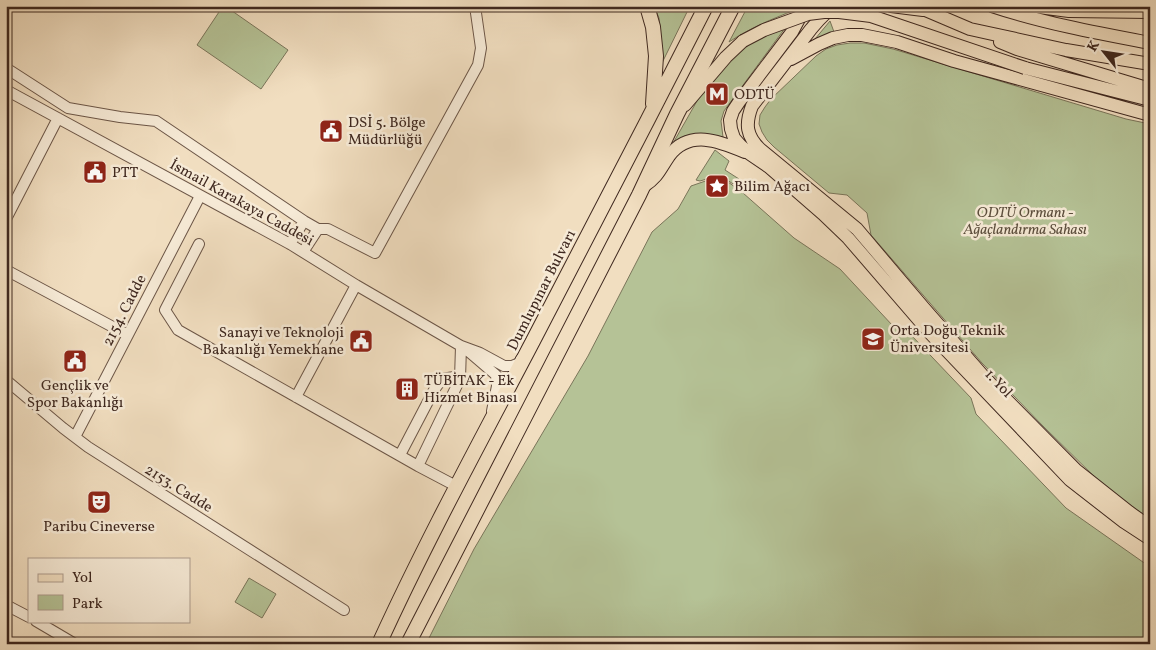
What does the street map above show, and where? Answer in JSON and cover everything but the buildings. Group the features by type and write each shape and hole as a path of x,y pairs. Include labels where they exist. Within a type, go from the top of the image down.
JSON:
{"highway":[{"path":"647,6 654,27 656,56 652,111"},
{"name":"Dumlupınar Bulvarı","path":"379,644 456,486 706,6"},
{"path":"408,644 644,186 677,114 733,6"}],"main road":[{"path":"806,6 782,46 739,102 730,120 734,138 756,150 810,190 826,210"},
{"path":"756,150 748,131 749,114 752,106 819,20 830,9 841,6"},
{"path":"891,6 920,8 1017,49 1150,89"},
{"path":"992,6 1064,26 1150,43"},
{"path":"1031,6 1068,11 1150,12"},
{"path":"677,114 726,57 744,41 764,30 808,14 824,12 871,16 1025,68 1150,100"},
{"path":"970,29 1066,50 1150,64"},
{"path":"787,62 833,38 862,35 897,42 954,61 1150,115"},
{"path":"644,186 656,177 671,154 683,144 693,140 712,140 756,150"},
{"name":"1. Yol","path":"756,150 769,167 826,210 856,229 960,358 1070,480 1124,522 1150,539"},
{"name":"1. Yol","path":"960,358 985,378 1076,470 1150,527"}],"street":[{"path":"6,68 68,108 156,121 304,221 318,229 328,229 375,253 478,65 482,48 475,6"},
{"name":"İsmail Karakaya Caddesi","path":"6,90 290,244 461,346 496,375 497,386 491,420"},
{"path":"6,219 58,118"},
{"name":"2154. Cadde","path":"75,438 200,196"},
{"path":"290,244 304,221"},
{"path":"303,252 318,229"},
{"path":"199,244 166,310 178,330 456,486"},
{"path":"6,270 128,335"},
{"path":"296,397 356,285"},
{"name":"İsmail Karakaya Caddesi","path":"461,346 480,353 504,366 512,366 519,363 532,342"},
{"path":"418,466 460,379 461,346"},
{"path":"400,456 434,390 442,379 454,377 460,379"},
{"name":"2153. Cadde","path":"6,380 75,438 344,610"},
{"path":"6,605 28,617"},
{"path":"38,622 75,644"}],"green space":[{"path":"223,6 288,50 261,89 197,45"},
{"path":"654,6 690,6 661,65 659,18"},
{"path":"748,6 797,6 795,10 753,28 729,42"},
{"path":"791,20 724,111 721,121 723,137 700,134 686,137 672,145 718,64 727,54"},
{"path":"830,21 834,32 815,39"},
{"name":"ODTÜ Ormanı - Ağaçlandırma Sahası","path":"850,43 864,43 893,49 1126,119 1150,124 1150,519 1109,491 982,363 871,235 867,213 847,195 829,193 767,140 759,124 760,115 771,99 816,56 826,49"},
{"path":"715,150 729,161 725,170 739,179 733,184 720,175 700,181 696,180"},
{"name":"Orta Doğu Teknik Üniversitesi","path":"720,176 743,193 794,238 840,269 893,326 912,336 971,398 976,414 1066,508 1150,567 1150,644 426,644 474,549 588,356 652,232 678,209 691,186"},
{"path":"249,578 276,594 262,618 235,602"}],"place":[{"name":"ODTÜ","path":"717,94"},
{"name":"DSİ 5. Bölge Müdürlüğü","path":"331,131"},
{"name":"PTT","path":"95,172"},
{"name":"Bilim Ağacı","path":"717,186"},
{"name":"Orta Doğu Teknik Üniversitesi","path":"873,339"},
{"name":"Sanayi ve Teknoloji Bakanlığı Yemekhane","path":"361,341"},
{"name":"Gençlik ve Spor Bakanlığı","path":"75,361"},
{"name":"TÜBİTAK - Ek Hizmet Binası","path":"407,389"},
{"name":"Paribu Cineverse","path":"99,502"}]}
